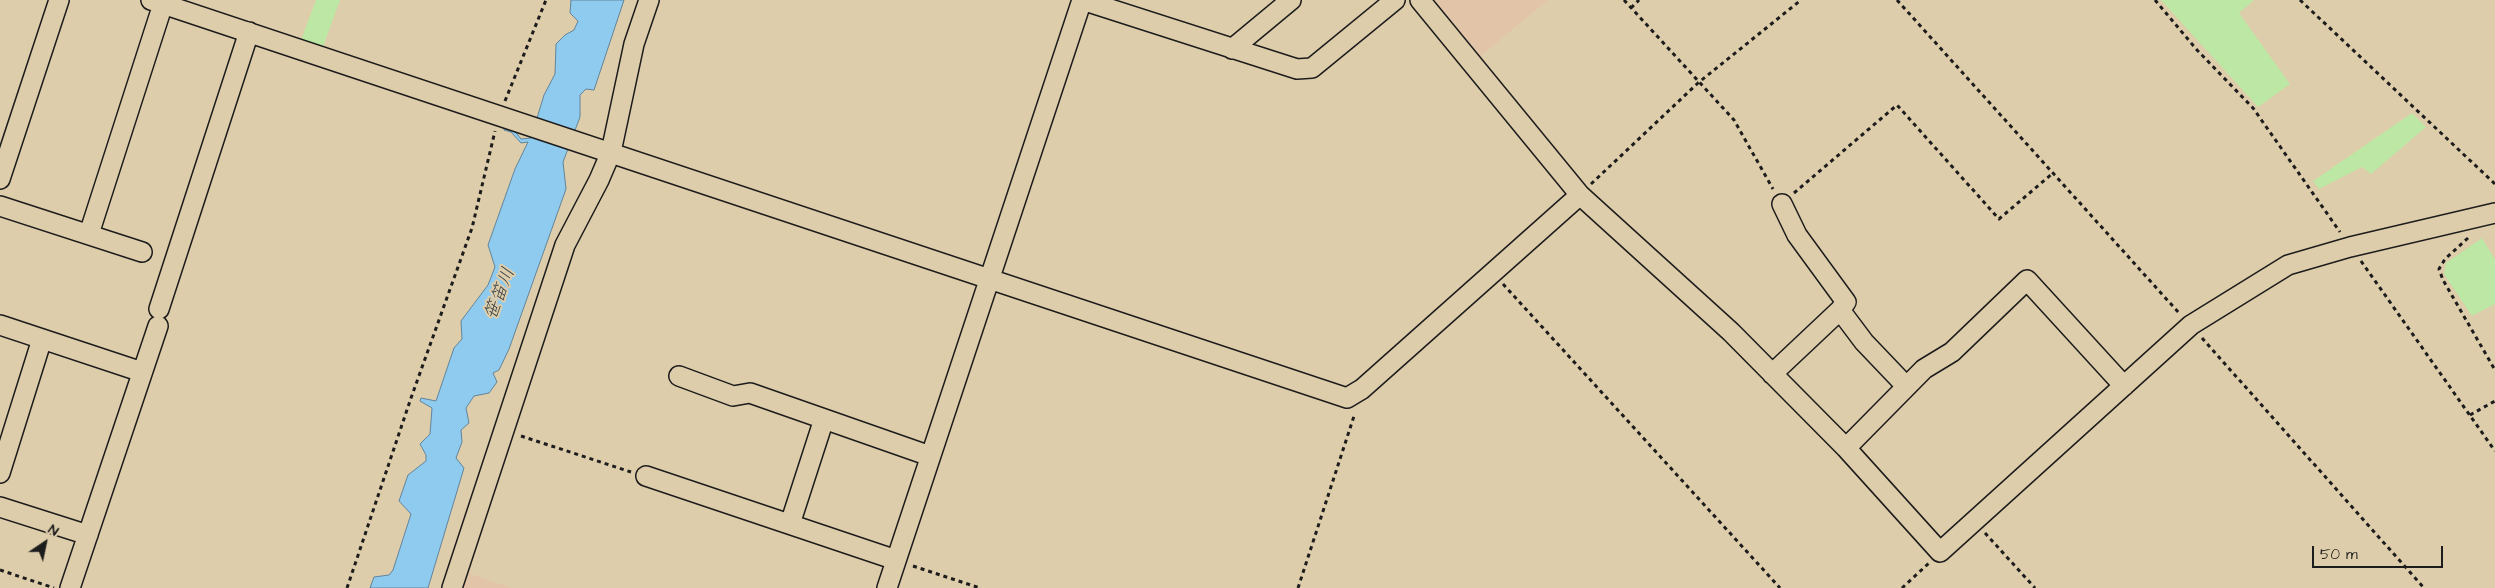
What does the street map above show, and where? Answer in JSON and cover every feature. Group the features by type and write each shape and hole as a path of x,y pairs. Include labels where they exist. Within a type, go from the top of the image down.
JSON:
{"street":[{"path":"0,179 59,0"},
{"path":"452,588 565,245 599,180 634,44 649,0"},
{"path":"887,588 1082,0 1297,70 1312,68 1395,0"},
{"path":"1232,49 1291,0"},
{"path":"1420,0 1580,195 1731,332 1846,448 1940,552 2191,326 2288,264 2350,247 2495,213"},
{"path":"89,234 157,2 1346,398 1362,390 1580,195"},
{"path":"70,588 142,372 249,32"},
{"path":"1772,374 1840,310 1846,302 1797,235 1782,204"},
{"path":"0,206 142,252"},
{"path":"1846,448 1924,369 1952,352 2026,280 2124,386"},
{"path":"1840,310 1864,342 1906,386"},
{"path":"0,324 142,372"},
{"path":"0,473 42,339"},
{"path":"679,376 733,396 750,393 930,456"},
{"path":"790,524 824,419"},
{"path":"646,476 896,560"},
{"path":"0,507 88,535"}],"path":[{"path":"347,588 411,398 472,228 499,115 546,0"},
{"path":"1624,0 1698,83 1734,120 1782,204 1898,105 1999,219 2053,173"},
{"path":"1630,8 1639,0"},
{"path":"1580,195 1698,83 1801,0"},
{"path":"1897,0 2424,588"},
{"path":"2155,0 2197,50 2253,108 2495,451"},
{"path":"2300,0 2495,184"},
{"path":"2472,235 2445,259 2439,269 2443,280 2495,370"},
{"path":"1493,273 1780,588"},
{"path":"1298,588 1362,390"},
{"path":"2470,416 2495,401"},
{"path":"504,430 646,476"},
{"path":"1975,522 2035,588"},
{"path":"1902,588 1940,552"},
{"path":"896,560 980,588"},
{"path":"0,570 54,588"}],"shaded area":[{"path":"1428,0 1548,0 1477,59"},
{"path":"468,573 511,588 462,588"}],"green space":[{"path":"316,0 340,0 323,47 300,43"},
{"path":"2161,0 2254,0 2239,13 2290,84 2258,107"},
{"path":"2412,113 2426,127 2371,174 2362,167 2319,189 2313,181"},
{"path":"2482,238 2495,260 2495,304 2472,316 2444,274 2446,263"}],"water":[{"name":"笹笛川","path":"571,0 624,0 594,90 586,89 580,95 580,117 563,162 566,189 509,349 499,370 493,373 497,382 489,393 474,396 466,408 469,423 461,430 462,442 456,458 464,468 428,588 370,588 374,577 389,575 393,570 411,514 399,501 408,475 426,461 426,455 420,444 430,434 432,408 420,401 421,398 436,401 454,348 462,339 461,321 488,285 495,267 488,245 515,169 528,142 521,143 511,132 504,130 504,126 514,130 521,139 531,138 544,95 555,74 556,44 565,35 574,30 578,21 570,13"}]}
